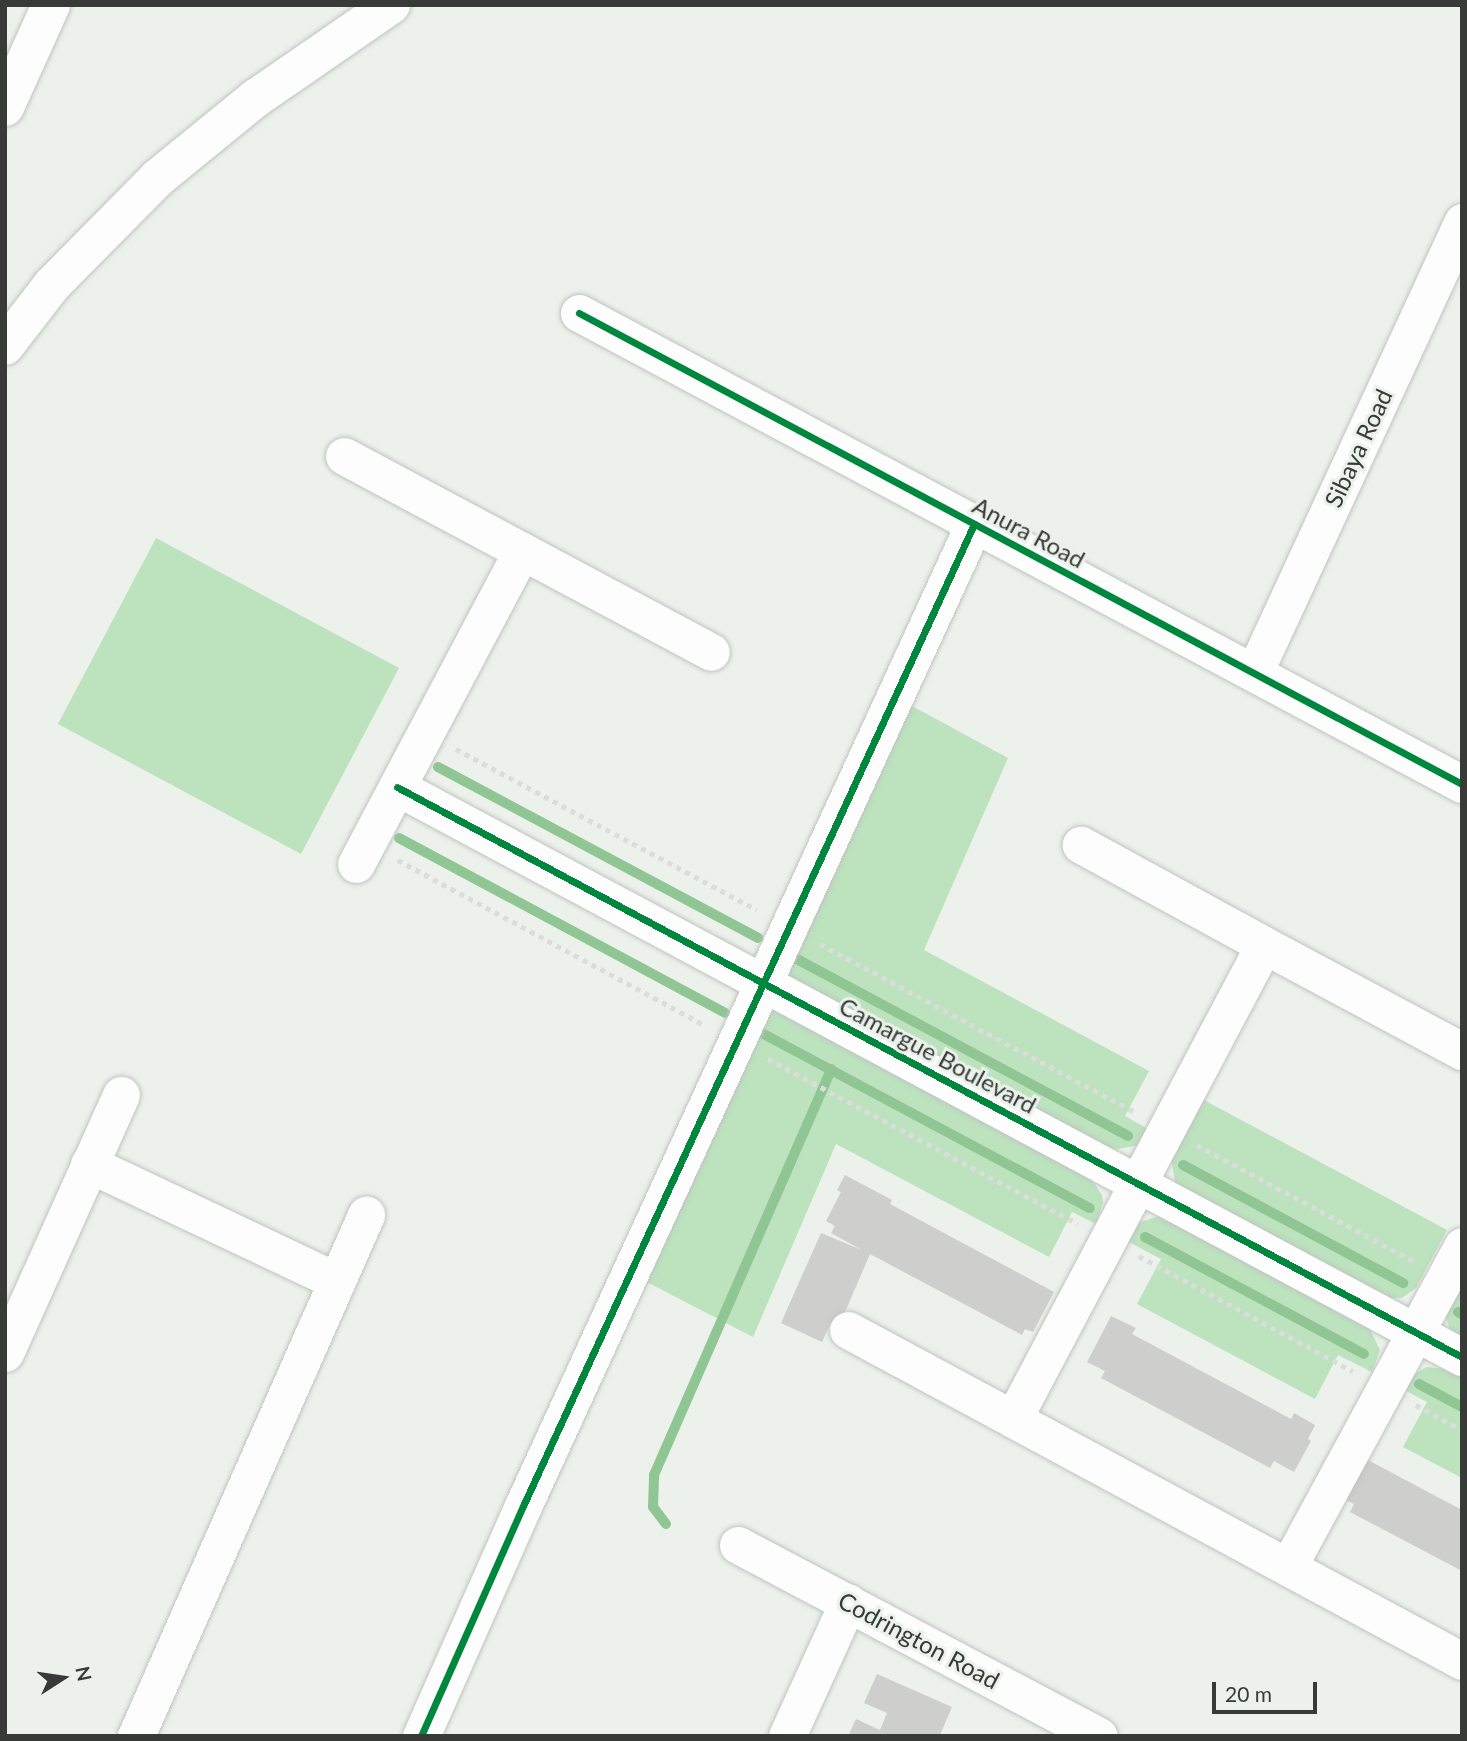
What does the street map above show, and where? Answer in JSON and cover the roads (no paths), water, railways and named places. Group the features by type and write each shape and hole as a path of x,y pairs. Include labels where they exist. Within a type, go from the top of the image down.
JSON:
{"highway":[{"path":"5,107 51,5"},
{"path":"5,346 52,285 159,177 256,98 391,5"}],"street":[{"name":"Sibaya Road","path":"1254,673 1462,222"},
{"name":"Anura Road","path":"579,313 1462,784"},
{"path":"344,456 711,652"},
{"path":"421,1736 762,983 974,524"},
{"path":"361,854 522,551"},
{"name":"Camargue Boulevard","path":"397,787 1462,1357"},
{"path":"1081,845 1462,1051"},
{"path":"1013,1419 1264,945"},
{"path":"5,1353 121,1095"},
{"path":"89,1164 337,1281"},
{"path":"136,1736 366,1215"},
{"path":"1288,1567 1462,1246"},
{"path":"848,1329 1462,1661"},
{"name":"Codrington Road","path":"738,1545 1099,1736"},
{"path":"787,1736 848,1602"}],"waterway":[{"path":"438,767 758,938"},
{"path":"399,838 725,1013"},
{"path":"793,957 1128,1136"},
{"path":"758,1031 1090,1208"},
{"path":"666,1524 653,1507 654,1475 831,1069"},
{"path":"1183,1165 1403,1283"},
{"path":"1145,1237 1364,1354"},
{"path":"1458,1312 1462,1314"},
{"path":"1419,1384 1462,1407"}]}
